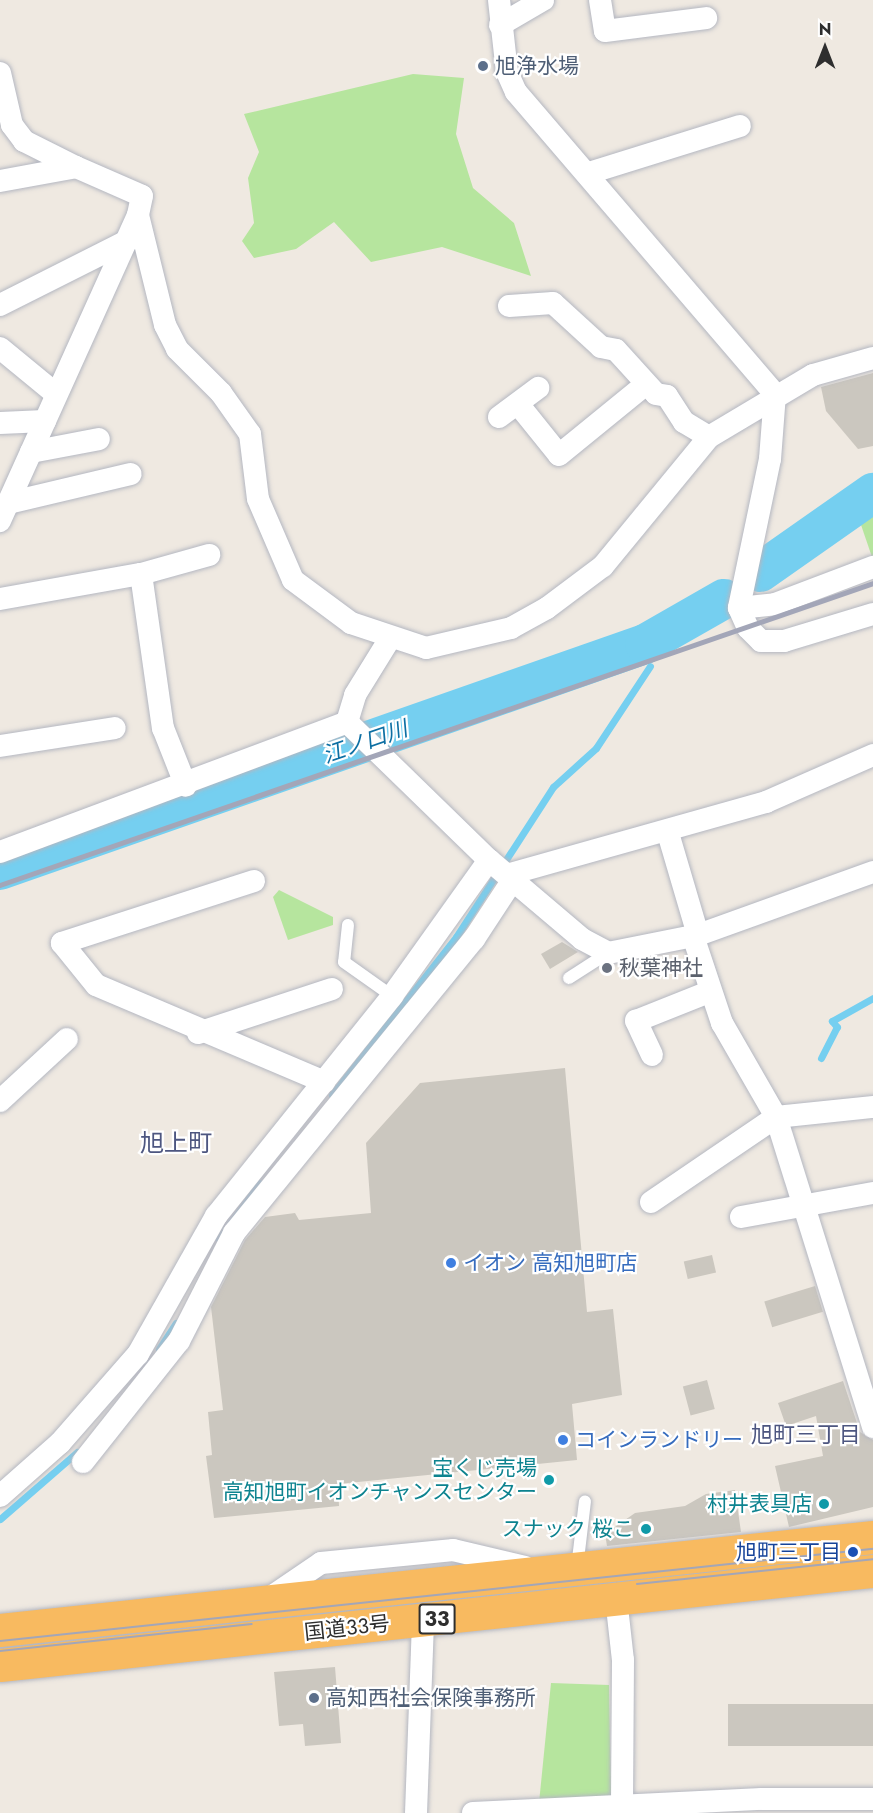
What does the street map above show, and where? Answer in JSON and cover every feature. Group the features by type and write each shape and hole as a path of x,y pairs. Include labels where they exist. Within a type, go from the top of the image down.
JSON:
{"highway":[{"name":"国道33号","path":"0,1630 262,1603 570,1583 873,1537"},
{"name":"国道33号","path":"0,1665 423,1621 570,1583 616,1598 873,1571"}],"street":[{"path":"499,0 507,72 516,92 589,173 775,394 770,459 739,608 761,641 784,641 873,614"},
{"path":"500,25 543,0"},
{"path":"600,0 605,31 706,18"},
{"path":"0,73 12,125 24,141 142,196 138,215 127,241 31,452 5,502"},
{"path":"589,173 740,126"},
{"path":"0,181 76,167"},
{"path":"138,215 165,325 177,349 221,393 250,434 258,499 293,580 351,623 389,640 426,648 472,641 547,608 603,566 709,437 775,394 813,375 873,358"},
{"path":"0,305 127,241"},
{"path":"509,306 553,303 601,347 616,350 656,394 667,396 684,422 709,437"},
{"path":"1,349 56,394"},
{"path":"518,404 559,455 646,384"},
{"path":"499,417 538,388"},
{"path":"0,423 45,421"},
{"path":"31,452 99,439"},
{"path":"5,502 131,474"},
{"path":"0,599 141,574 209,555"},
{"path":"739,608 775,604 873,567"},
{"path":"141,574 163,728 186,786"},
{"path":"351,725 355,695 389,640"},
{"path":"0,852 351,725"},
{"path":"351,725 374,750 502,869 582,939 608,953 696,935 873,872"},
{"path":"0,746 115,728"},
{"path":"0,1496 72,1453 145,1388 182,1310 216,1216 392,996 502,869 668,834 766,802 873,755"},
{"path":"668,834 696,935 709,993 776,1117 805,1203 873,1427"},
{"path":"72,1453 138,1354 182,1310 234,1233 474,939 502,869"},
{"path":"254,881 62,944 96,986 198,1033 324,1082"},
{"path":"198,1033 332,989"},
{"path":"652,1055 636,1021 709,993"},
{"path":"0,1101 67,1039"},
{"path":"651,1202 776,1117 873,1107"},
{"path":"741,1216 805,1203 873,1193"},
{"path":"616,1598 623,1660 622,1809"},
{"path":"416,1813 423,1621"},
{"path":"473,1813 873,1799"}],"lane":[{"path":"348,924 344,962 392,996"},
{"path":"569,978 608,953"},
{"path":"570,1583 585,1501"}],"green space":[{"path":"413,74 464,78 456,134 473,188 514,223 531,276 442,247 371,262 334,222 296,249 254,258 242,241 254,223 248,178 259,152 244,114"},
{"path":"873,505 873,560 859,519"},
{"path":"279,890 333,917 333,925 288,940 273,897"},
{"path":"551,1683 609,1685 611,1798 539,1803"}],"building":[{"path":"873,373 873,446 858,449 826,411 821,387"},
{"path":"562,942 578,952 550,969 541,954"},
{"name":"イオン 高知旭町店","path":"565,1068 587,1312 613,1309 622,1395 572,1404 577,1460 338,1484 339,1506 214,1518 206,1456 212,1455 208,1412 223,1410 211,1307 245,1240 265,1217 295,1213 299,1220 371,1213 366,1143 420,1083"},
{"path":"712,1255 716,1273 688,1279 684,1262"},
{"path":"815,1286 823,1312 772,1327 764,1301"},
{"path":"707,1380 715,1409 691,1415 683,1386"},
{"path":"843,1381 860,1432 873,1440 873,1507 789,1527 775,1466 823,1456 816,1416 786,1426 778,1403"},
{"path":"735,1490 741,1532 607,1546 605,1534 635,1513 685,1506 706,1494"},
{"path":"335,1667 341,1743 305,1746 303,1724 279,1726 274,1672"},
{"path":"728,1704 873,1704 873,1746 728,1746"}],"waterway":[{"name":"江ノ口川","path":"760,572 873,493"},
{"name":"江ノ口川","path":"0,870 645,644 724,599"},
{"path":"332,1095 456,937 553,787 596,748 650,666"},
{"path":"821,1058 837,1027 832,1021 873,998"},
{"path":"219,1239 260,1183"},
{"path":"159,1349 176,1323"},
{"path":"0,1519 77,1452"}],"tram line":[{"path":"0,1641 873,1549"},
{"path":"637,1584 873,1559"},
{"path":"0,1651 252,1624"}],"railway":[{"path":"0,885 873,583"}],"place":[{"name":"旭浄水場","path":"483,66"},
{"name":"秋葉神社","path":"607,968"},
{"name":"イオン 高知旭町店","path":"451,1263"},
{"name":"コインランドリー","path":"563,1440"},
{"name":"宝くじ売場 高知旭町イオンチャンスセンター","path":"549,1480"},
{"name":"村井表具店","path":"824,1504"},
{"name":"スナック 桜こ","path":"646,1529"},
{"name":"旭町三丁目","path":"853,1552"},
{"name":"高知西社会保険事務所","path":"314,1698"}],"district":[{"name":"旭上町","path":"176,1143"},
{"name":"旭町三丁目","path":"806,1435"}]}
